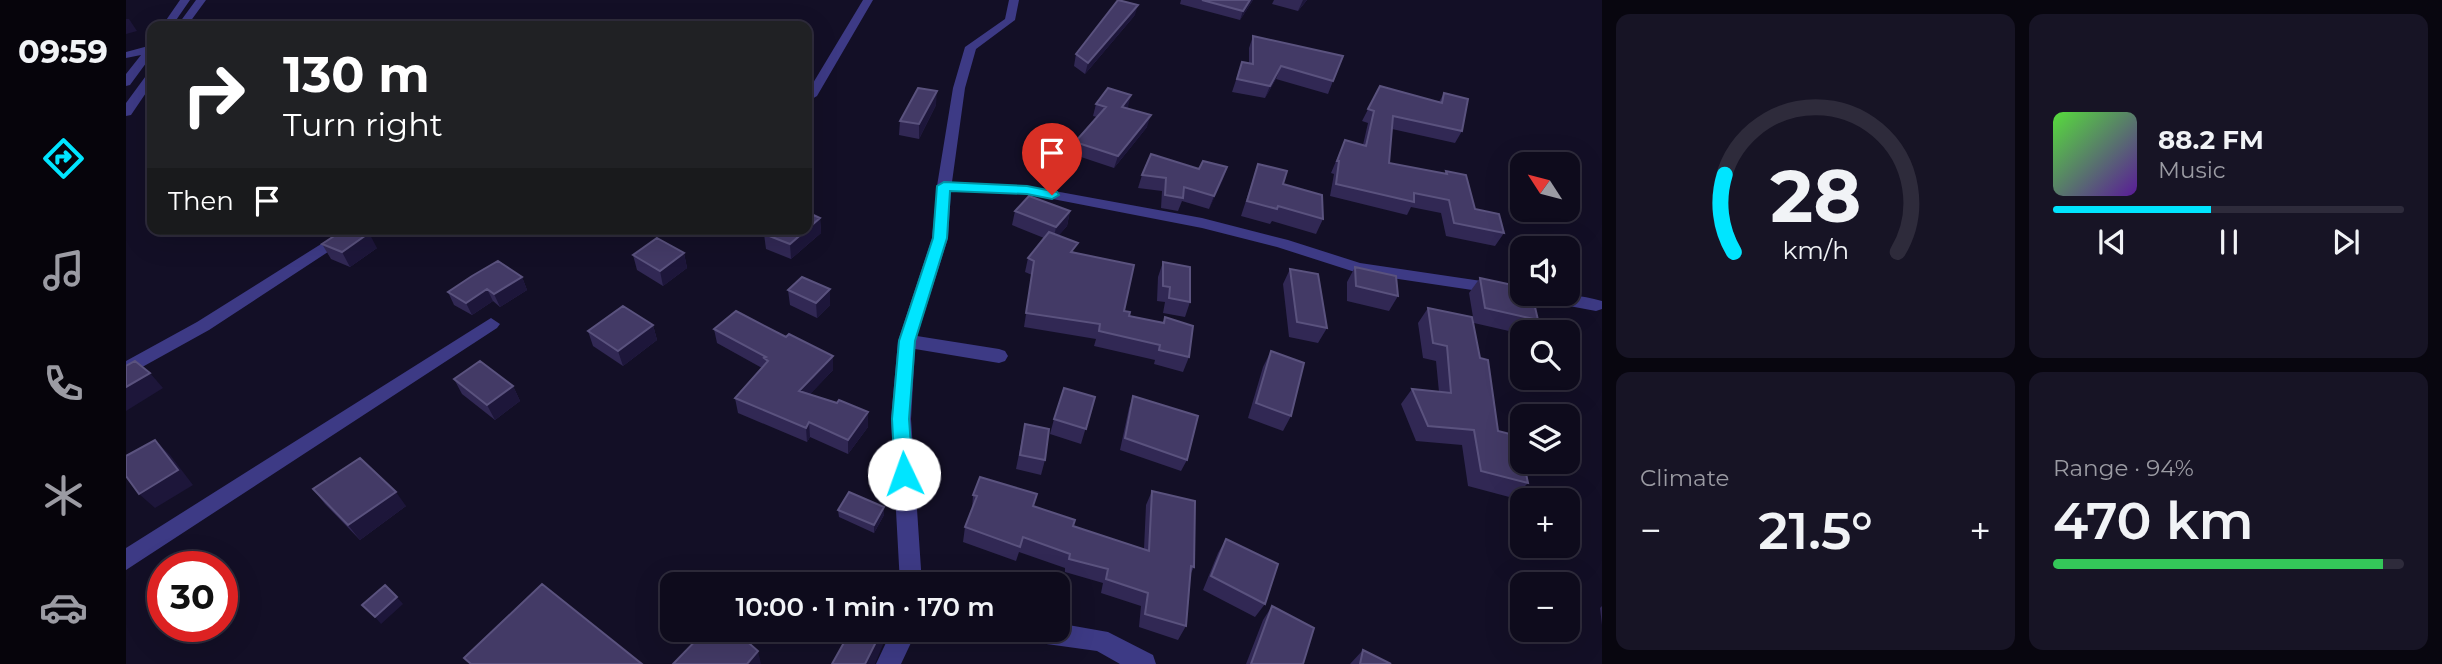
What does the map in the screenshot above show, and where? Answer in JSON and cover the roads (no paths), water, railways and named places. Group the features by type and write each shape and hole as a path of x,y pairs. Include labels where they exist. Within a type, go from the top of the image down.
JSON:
{"street":[{"path":"170,21 185,0"},
{"path":"186,21 201,0"},
{"path":"812,94 868,0"},
{"path":"910,572 901,419 907,341 940,238 944,186 959,88 971,47 1010,20 1014,0"},
{"path":"126,55 147,50"},
{"path":"126,82 147,55"},
{"path":"126,112 147,83"},
{"path":"944,186 1027,190 1216,226 1282,243 1358,268 1510,291"},
{"path":"126,369 203,326 347,235"},
{"path":"1580,302 1596,305"},
{"path":"126,560 491,324"},
{"path":"907,341 999,356"},
{"path":"1070,636 1100,640 1144,664"},
{"path":"888,664 899,642"}]}
